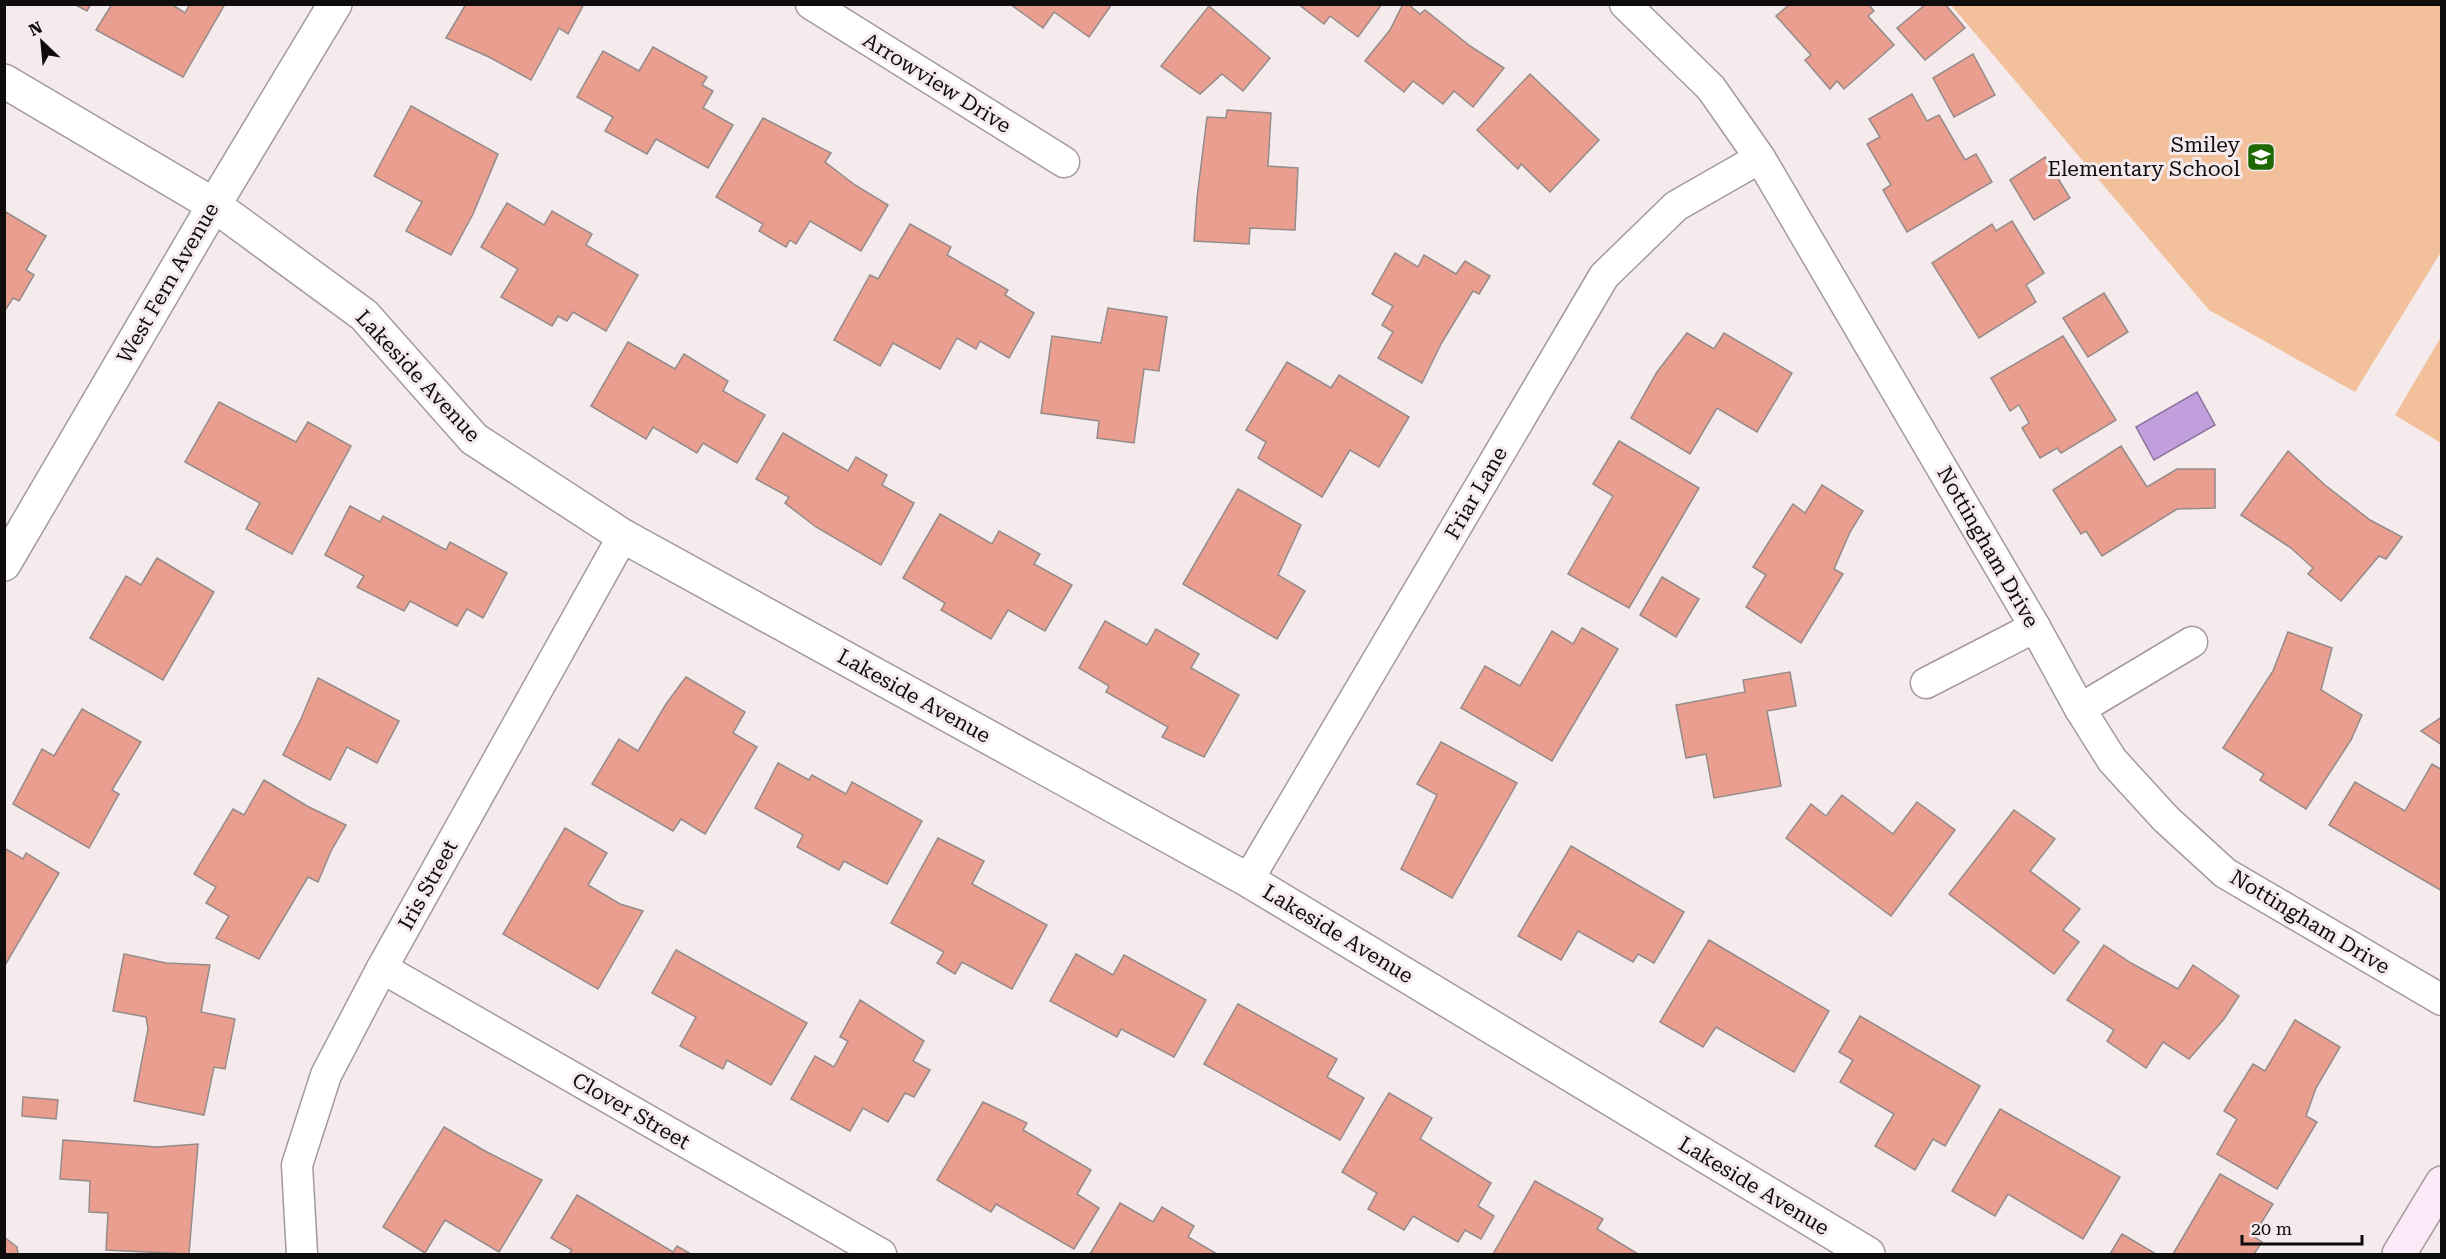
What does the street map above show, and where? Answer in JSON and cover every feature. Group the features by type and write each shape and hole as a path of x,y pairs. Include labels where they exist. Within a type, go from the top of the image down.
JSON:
{"main road":[{"path":"2399,1254 2442,1183"}],"street":[{"name":"West Fern Avenue","path":"4,564 214,205 335,4"},
{"name":"Arrowview Drive","path":"811,4 1064,162"},
{"name":"Nottingham Drive","path":"1624,4 1711,88 1760,158 2035,627 2080,709 2112,760 2166,819 2225,873 2442,1000"},
{"name":"Lakeside Avenue","path":"4,81 214,205 364,315 474,439 623,536 1248,880 1868,1254"},
{"name":"Friar Lane","path":"1248,880 1604,276 1677,206 1760,158"},
{"name":"Iris Street","path":"302,1254 297,1165 326,1075 382,968 623,536"},
{"path":"1926,683 2035,627"},
{"path":"2080,709 2192,642"},
{"name":"Clover Street","path":"382,968 880,1254"}],"shaded area":[{"name":"Smiley Elementary School","path":"1951,5 2441,5 2441,252 2355,392 2209,310"},
{"path":"2441,337 2441,443 2395,415"},
{"path":"2197,392 2215,425 2154,460 2136,427"}],"building":[{"path":"74,4 91,4 87,11"},
{"path":"112,4 171,4 185,13 190,4 225,4 183,77 96,30"},
{"path":"466,4 584,4 568,34 559,28 531,80 489,57 446,38"},
{"path":"1010,4 1112,4 1089,37 1054,12 1043,28"},
{"path":"1298,4 1382,4 1358,37 1330,16 1324,24"},
{"path":"1403,4 1408,4 1420,14 1425,10 1470,46 1504,68 1473,107 1454,91 1443,104 1413,81 1404,92 1365,61 1390,30"},
{"path":"1790,4 1868,4 1874,11 1868,16 1894,45 1844,89 1837,81 1830,89 1805,60 1811,55 1776,16"},
{"path":"1926,4 1945,4 1965,28 1925,60 1897,28"},
{"path":"1209,6 1270,58 1243,91 1222,74 1200,94 1161,66"},
{"path":"653,47 707,77 702,85 713,91 703,108 733,125 708,168 656,139 647,154 605,131 613,117 577,97 603,51 639,71"},
{"path":"1973,54 1995,95 1954,117 1933,78"},
{"path":"1530,74 1599,140 1550,192 1521,164 1518,169 1477,130"},
{"path":"1912,94 1927,121 1939,115 1965,160 1976,154 1992,182 1907,232 1883,190 1891,185 1867,144 1880,137 1869,119"},
{"path":"411,106 498,154 473,214 451,255 406,231 422,202 374,176"},
{"path":"1227,110 1271,113 1268,166 1298,168 1295,230 1250,228 1249,244 1194,241 1207,117 1226,118"},
{"path":"763,118 831,153 825,162 855,185 888,205 861,251 810,221 796,244 790,240 786,247 759,231 763,224 716,197"},
{"path":"2045,157 2070,198 2034,220 2010,180"},
{"path":"507,203 544,225 552,211 592,234 586,245 638,275 606,331 573,312 567,321 558,316 552,326 501,297 518,269 481,247"},
{"path":"4,211 46,236 26,270 34,275 19,301 13,298 4,312"},
{"path":"2012,221 2044,273 2026,285 2036,302 1979,338 1932,263 1992,224 1996,231"},
{"path":"910,224 951,247 947,255 1008,290 1005,295 1034,313 1009,358 980,341 976,349 957,338 940,369 893,343 880,366 834,340 870,275 878,279"},
{"path":"1395,253 1418,267 1424,255 1456,274 1465,261 1490,276 1479,294 1473,291 1441,344 1422,383 1378,358 1393,332 1382,325 1393,306 1372,294"},
{"path":"2104,293 2128,332 2088,357 2063,318"},
{"path":"1108,308 1167,317 1159,371 1144,369 1134,443 1097,438 1099,421 1041,413 1052,336 1101,343"},
{"path":"1687,333 1714,349 1724,333 1792,373 1757,432 1717,408 1690,454 1631,418 1657,372"},
{"path":"2063,336 2116,420 2061,453 2057,448 2040,458 2022,428 2029,423 2019,405 2010,411 1991,378"},
{"path":"628,342 675,369 684,354 728,381 723,391 765,415 737,463 703,443 697,453 653,427 646,439 591,406"},
{"path":"1287,362 1331,388 1339,375 1409,417 1379,467 1350,450 1322,497 1258,458 1266,442 1246,430"},
{"path":"219,402 296,442 308,422 351,446 292,554 246,529 260,503 185,462"},
{"path":"783,433 848,471 856,457 887,475 882,485 914,503 881,565 816,527 785,503 789,497 756,479"},
{"path":"1619,441 1699,488 1629,608 1568,574 1613,496 1593,484"},
{"path":"2121,446 2147,487 2177,469 2215,469 2215,508 2177,509 2102,556 2086,531 2081,534 2053,490"},
{"path":"2288,451 2325,485 2370,520 2402,537 2386,559 2379,556 2341,601 2308,574 2313,568 2291,548 2241,515"},
{"path":"1822,485 1863,511 1850,532 1834,569 1843,574 1801,643 1746,607 1766,575 1753,567 1793,504 1805,513"},
{"path":"1238,489 1301,525 1278,575 1305,591 1277,639 1183,584"},
{"path":"350,506 380,522 383,516 446,550 450,542 507,573 483,618 467,609 457,626 410,601 404,611 357,587 364,576 325,555"},
{"path":"940,514 992,544 999,531 1040,554 1034,564 1072,585 1045,631 1008,610 991,639 941,610 945,603 903,578"},
{"path":"157,558 214,592 163,680 90,638 126,576 141,585"},
{"path":"1662,577 1699,599 1676,637 1640,615"},
{"path":"1105,621 1147,645 1156,629 1199,654 1191,668 1239,695 1204,757 1162,737 1168,727 1106,692 1109,686 1079,668"},
{"path":"1582,628 1618,649 1552,761 1461,708 1485,666 1520,686 1552,631 1573,644"},
{"path":"2288,632 2332,648 2321,690 2362,715 2351,740 2306,809 2260,780 2264,774 2223,748 2273,671"},
{"path":"1790,672 1796,706 1767,711 1781,786 1714,798 1706,754 1686,758 1676,705 1745,692 1743,680"},
{"path":"686,677 745,712 733,733 757,747 705,834 681,819 673,831 592,784 619,739 638,751 666,704"},
{"path":"318,678 399,721 377,763 347,747 330,780 283,755"},
{"path":"82,709 141,742 112,790 119,794 89,848 13,804 42,749 54,756"},
{"path":"2442,717 2442,745 2421,731"},
{"path":"1441,742 1517,783 1452,898 1401,869 1437,795 1417,784"},
{"path":"778,763 809,780 812,775 846,794 852,782 922,821 887,884 844,861 839,870 797,847 803,835 755,808"},
{"path":"2432,764 2442,770 2442,891 2329,825 2355,782 2405,811"},
{"path":"264,780 307,806 346,825 331,851 318,882 308,877 259,959 216,938 229,916 206,903 216,887 194,874 233,809 244,815"},
{"path":"1842,795 1893,834 1917,802 1955,830 1891,916 1786,838 1811,804 1826,816"},
{"path":"2014,810 2055,839 2030,871 2080,909 2063,930 2079,942 2054,974 1949,894"},
{"path":"565,828 607,853 588,885 620,904 643,911 598,989 503,934"},
{"path":"938,838 984,861 972,884 1047,925 1012,989 962,962 955,974 937,963 944,952 891,923"},
{"path":"1571,846 1684,912 1654,963 1638,954 1633,962 1578,931 1561,960 1518,936"},
{"path":"4,848 23,859 26,853 59,873 4,967"},
{"path":"1709,940 1829,1011 1794,1072 1716,1027 1703,1047 1660,1022"},
{"path":"2104,945 2178,989 2193,965 2239,996 2224,1019 2189,1059 2163,1042 2146,1068 2107,1041 2114,1030 2067,1000"},
{"path":"676,950 807,1023 771,1085 727,1060 723,1069 680,1046 696,1017 652,993"},
{"path":"124,954 166,963 210,965 201,1012 235,1019 225,1069 214,1067 204,1115 134,1101 148,1029 146,1017 113,1011"},
{"path":"1076,954 1113,975 1124,955 1206,1000 1174,1057 1121,1029 1117,1037 1050,1001"},
{"path":"860,1000 924,1041 913,1061 930,1070 914,1097 905,1093 888,1122 863,1108 850,1131 791,1099 815,1056 834,1067 848,1041 840,1037"},
{"path":"1238,1004 1337,1059 1327,1077 1364,1098 1340,1140 1204,1064"},
{"path":"1860,1016 1980,1086 1945,1146 1933,1139 1915,1170 1875,1146 1894,1114 1840,1082 1853,1060 1839,1052"},
{"path":"2295,1020 2340,1047 2316,1088 2306,1116 2317,1122 2277,1189 2217,1154 2237,1119 2224,1111 2253,1064 2265,1071"},
{"path":"1389,1093 1432,1118 1420,1139 1491,1183 1478,1206 1494,1216 1481,1239 1465,1230 1458,1242 1413,1216 1404,1230 1368,1209 1377,1193 1342,1172"},
{"path":"23,1097 58,1100 56,1119 22,1116"},
{"path":"983,1102 1027,1123 1023,1130 1091,1170 1077,1194 1099,1208 1074,1249 996,1204 991,1212 937,1180"},
{"path":"2000,1109 2120,1177 2083,1239 2008,1194 1995,1216 1952,1191"},
{"path":"444,1127 542,1180 499,1252 445,1220 425,1253 383,1227"},
{"path":"63,1140 157,1147 198,1144 189,1254 106,1250 108,1213 89,1212 90,1181 60,1179"},
{"path":"2220,1174 2273,1204 2253,1236 2262,1242 2254,1254 2173,1254"},
{"path":"1535,1181 1603,1219 1597,1229 1638,1254 1493,1254"},
{"path":"577,1195 673,1252 677,1246 691,1254 569,1254 572,1250 551,1238"},
{"path":"1120,1203 1153,1222 1162,1207 1194,1226 1188,1237 1217,1254 1090,1254"},
{"path":"2122,1234 2156,1254 2110,1254"},
{"path":"4,1237 17,1247 18,1254 4,1254"}],"place":[{"name":"Smiley Elementary School","path":"2261,157"}]}
